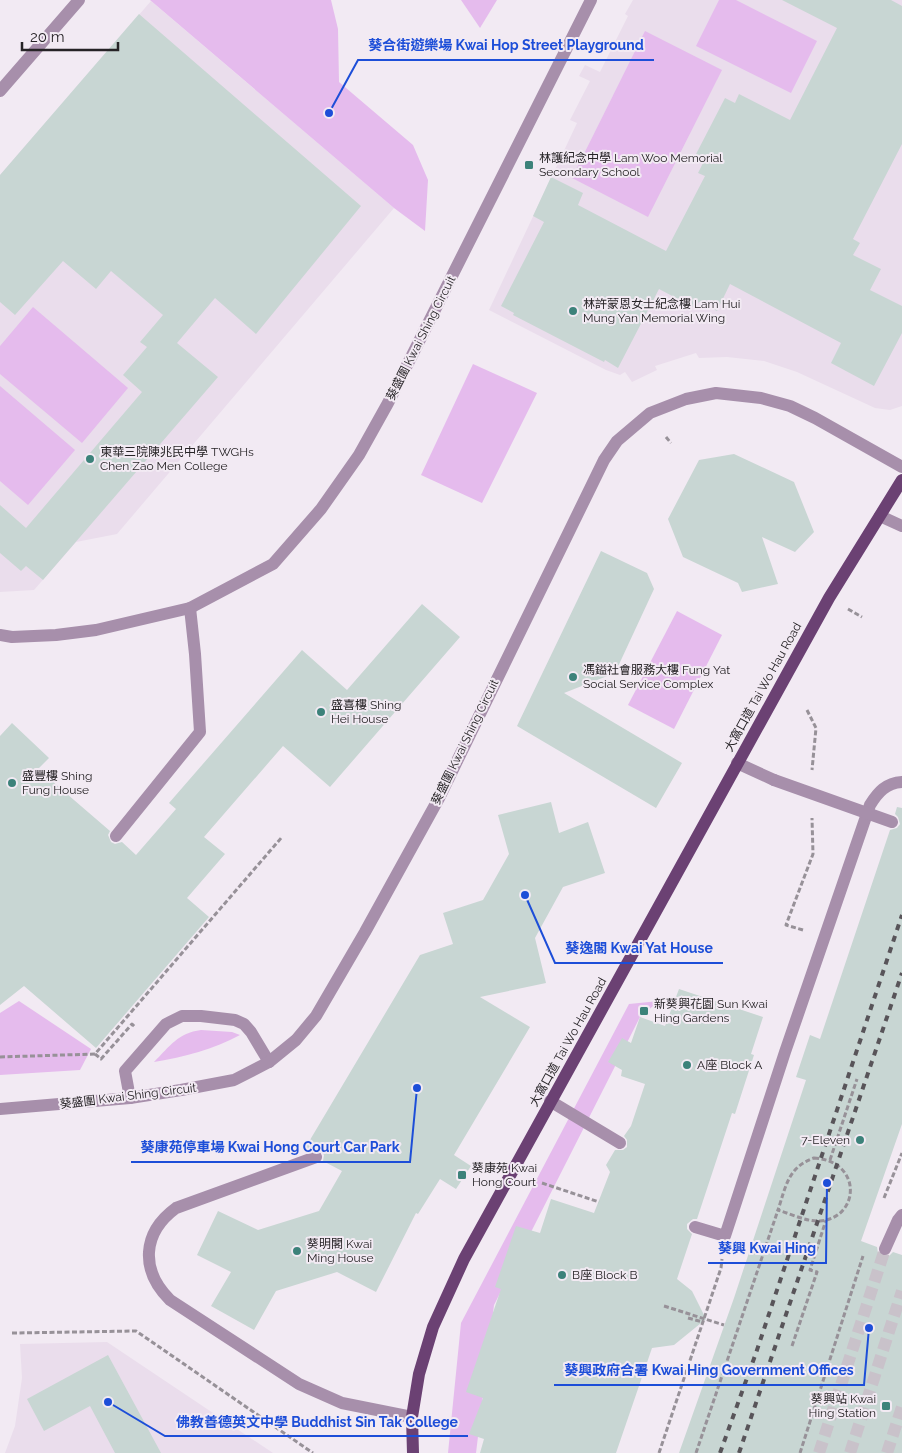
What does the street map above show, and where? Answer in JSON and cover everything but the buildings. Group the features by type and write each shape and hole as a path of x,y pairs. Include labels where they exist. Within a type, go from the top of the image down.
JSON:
{"main road":[{"name":"大窩口道 Tai Wo Hau Road","path":"413,1453 412,1417 419,1374 433,1327 464,1259 828,598 902,480"}],"street":[{"path":"0,91 79,0"},
{"name":"葵盛圍 Kwai Shing Circuit","path":"0,635 12,637 56,635 96,630 190,608 273,564 321,508 359,455 388,403 590,0"},
{"name":"葵盛圍 Kwai Shing Circuit","path":"0,1109 130,1098 234,1080 269,1062 296,1040 316,1016 439,798 604,460 617,441 650,413 686,399 716,392 761,398 790,406 815,418 902,467"},
{"path":"880,516 902,526"},
{"path":"116,836 200,732 190,608"},
{"path":"737,763 774,780 892,822"},
{"path":"695,1227 725,1236 870,805 880,790 894,783 902,782"},
{"path":"130,1098 125,1071 166,1024 182,1016 235,1020 244,1024 269,1062"},
{"path":"550,1101 620,1143"},
{"path":"316,1157 176,1208 165,1216 156,1228 149,1244 149,1262 152,1276 170,1300 299,1384 342,1403 412,1417"},
{"path":"885,1249 898,1220 902,1216"}],"path":[{"path":"666,437 671,443"},
{"path":"807,710 816,728 812,773"},
{"path":"812,817 813,854 786,925 825,937"},
{"path":"95,1054 282,837"},
{"path":"0,1057 95,1054 101,1059 132,1024 137,1028"},
{"path":"830,1160 858,1080"},
{"path":"881,1207 902,1153"},
{"path":"696,1453 778,1210 790,1176 804,1162 814,1158 830,1160 843,1169 848,1178 851,1188 850,1199 838,1216 818,1222 778,1210"},
{"path":"542,1183 599,1202"},
{"path":"792,1346 817,1272 810,1270 826,1220"},
{"path":"659,1453 721,1268 725,1236"},
{"path":"800,1453 864,1252"},
{"path":"664,1306 724,1325"},
{"path":"688,1318 703,1322"},
{"path":"12,1333 136,1331 314,1453"}],"shaded area":[{"path":"150,0 331,0 338,29 339,82 413,145 428,180 425,231 394,208"},
{"path":"461,0 497,0 480,28"},
{"path":"633,0 902,0 902,406 890,410 875,408 797,372 764,361 727,357 699,358 696,353 655,366 657,370 632,382 625,372 620,375 606,370 489,310 577,123 570,120 590,81 579,76 585,65 600,72 628,16 625,14"},
{"path":"719,0 736,0 817,41 791,93 696,46"},
{"path":"151,1 394,208 117,534 76,542 34,590 0,592 0,175"},
{"path":"645,31 722,70 648,217 572,178"},
{"path":"33,307 128,388 82,443 0,374 0,346"},
{"path":"473,364 537,393 482,503 421,475"},
{"path":"0,386 75,450 28,505 0,481"},
{"path":"677,611 722,635 674,729 628,705"},
{"path":"19,1001 91,1049 80,1070 0,1075 0,1013"},
{"path":"659,1001 640,1017 494,1305 476,1453 448,1453 461,1323 629,1004"},
{"path":"201,1030 232,1032 240,1035 198,1052 154,1062 180,1037"},
{"path":"107,1342 273,1453 5,1453 15,1426 22,1378 20,1344"}],"tunnel":[{"path":"819,1453 885,1249"},
{"path":"850,1453 902,1291"},
{"path":"887,1453 902,1407"}],"railway":[{"path":"720,1453 756,1353 902,915"},
{"path":"739,1453 902,973"}],"place":[{"name":"葵合街遊樂場 Kwai Hop Street Playground","path":"329,113"},
{"name":"林護紀念中學 Lam Woo Memorial Secondary School","path":"529,165"},
{"name":"林許蒙恩女士紀念樓 Lam Hui Mung Yan Memorial Wing","path":"573,311"},
{"name":"東華三院陳兆民中學 TWGHs Chen Zao Men College","path":"90,459"},
{"name":"馮鎰社會服務大樓 Fung Yat Social Service Complex","path":"573,677"},
{"name":"盛喜樓 Shing Hei House","path":"321,712"},
{"name":"盛豐樓 Shing Fung House","path":"12,783"},
{"name":"葵逸閣 Kwai Yat House","path":"525,895"},
{"name":"新葵興花園 Sun Kwai Hing Gardens","path":"644,1011"},
{"name":"A座 Block A","path":"687,1065"},
{"name":"葵康苑停車場 Kwai Hong Court Car Park","path":"417,1088"},
{"name":"7-Eleven","path":"860,1140"},
{"name":"葵康苑 Kwai Hong Court","path":"462,1175"},
{"name":"葵興 Kwai Hing","path":"827,1183"},
{"name":"葵明閣 Kwai Ming House","path":"297,1251"},
{"name":"B座 Block B","path":"562,1275"},
{"name":"葵興政府合署 Kwai Hing Government Offices","path":"869,1328"},
{"name":"佛教善德英文中學 Buddhist Sin Tak College","path":"108,1402"},
{"name":"葵興站 Kwai Hing Station","path":"886,1406"}]}
